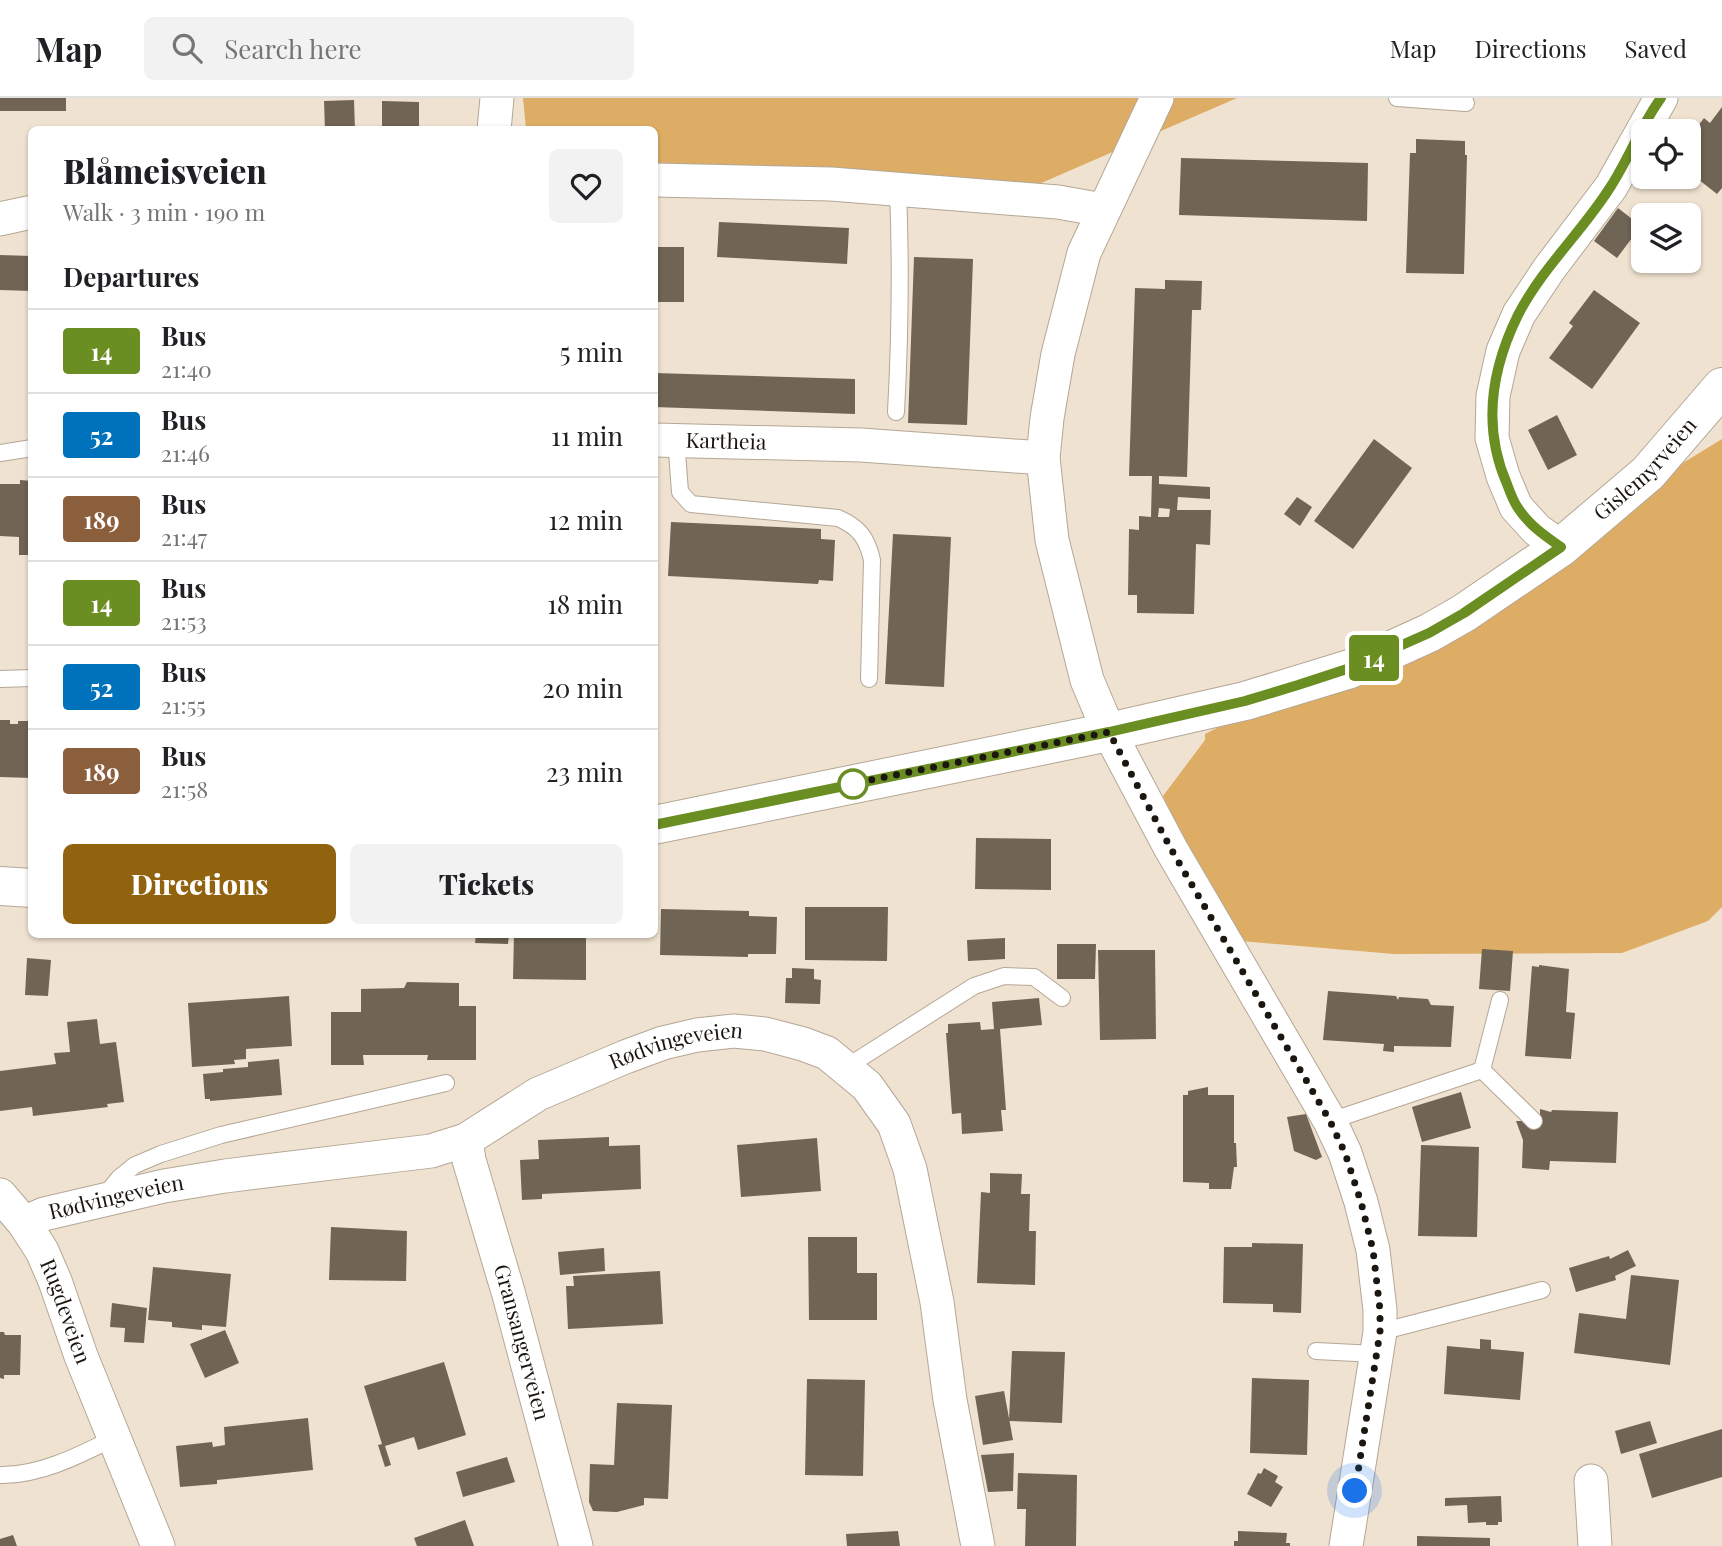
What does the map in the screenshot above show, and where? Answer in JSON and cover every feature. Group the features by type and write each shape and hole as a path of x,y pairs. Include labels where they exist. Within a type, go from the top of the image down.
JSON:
{"street":[{"path":"494,126 497,98"},
{"path":"1157,98 1084,253 1058,354 1043,458 1052,540 1087,680 1109,732 1171,849 1330,1121 1345,1153 1373,1250 1378,1343 1346,1546"},
{"path":"1561,547 1537,530 1516,506 1503,476 1492,438 1493,396 1503,351 1519,314 1549,269 1611,187 1661,98"},
{"path":"658,180 831,184 1058,202 1103,211"},
{"path":"0,219 28,213"},
{"name":"Gislemyrveien","path":"658,824 1109,732 1245,701 1350,668 1429,633 1464,613 1561,547 1648,473 1722,387"},
{"name":"Kartheia","path":"665,439 861,445 1043,458"},
{"path":"0,886 28,888"},
{"name":"Rødvingeveien","path":"24,1223 44,1214 101,1200 225,1176 431,1151 466,1140 538,1094 625,1057 663,1043 697,1035 734,1031 765,1034 827,1054 867,1086 894,1124 910,1170 937,1302 950,1400 978,1546"},
{"name":"Gransangerveien","path":"466,1140 469,1160 509,1295 576,1546"},
{"name":"Rugdeveien","path":"0,1195 24,1223 42,1251 158,1546"},
{"path":"1591,1481 1595,1546"}],"lane":[{"path":"1397,98 1466,103"},
{"path":"896,412 901,249 898,190"},
{"name":"Kartheia","path":"665,439 680,492 691,503 838,518 862,533 869,544 872,560 869,679"},
{"path":"0,453 28,448"},
{"path":"0,679 28,678"},
{"path":"845,1068 974,986 1004,976 1034,977 1062,998"},
{"path":"1482,1070 1500,1000"},
{"path":"1330,1121 1482,1070"},
{"path":"1482,1070 1534,1121"},
{"path":"101,1200 119,1178 135,1165 161,1154 221,1135 446,1083"},
{"path":"1316,1351 1378,1343 1542,1290"},
{"path":"0,1475 43,1468 80,1455 114,1438"}],"shaded area":[{"path":"523,98 1237,98 1039,184 658,178 658,126 526,126"},
{"path":"1722,439 1722,907 1708,921 1622,953 1394,954 1229,940 1163,796 1205,740 1205,734 1401,636"}],"building":[{"path":"0,98 66,98 66,111 0,111"},
{"path":"354,100 355,126 325,126 324,101"},
{"path":"382,101 419,102 419,126 382,126"},
{"path":"1722,107 1722,188 1717,194 1701,181 1701,122 1704,118 1710,123"},
{"path":"1416,139 1465,141 1467,155 1464,274 1406,273 1410,153 1416,153"},
{"path":"1181,158 1368,163 1367,221 1179,215"},
{"path":"1618,208 1631,218 1631,239 1617,258 1594,241"},
{"path":"719,222 849,228 847,264 717,257"},
{"path":"658,247 684,247 684,302 658,302"},
{"path":"0,255 28,256 28,291 0,290"},
{"path":"914,257 973,259 967,425 908,423"},
{"path":"1165,280 1202,281 1201,310 1192,310 1187,477 1159,476 1159,484 1210,487 1210,499 1178,497 1177,510 1211,510 1210,545 1196,544 1194,614 1137,613 1137,595 1128,595 1129,529 1139,530 1139,516 1151,517 1152,476 1129,476 1135,288 1165,289","holes":["1159,508 1170,509 1169,517 1158,517"]},
{"path":"1594,290 1640,323 1592,389 1549,358 1573,326 1569,323"},
{"path":"658,373 855,379 855,414 658,407"},
{"path":"1557,415 1577,455 1548,470 1528,430"},
{"path":"1374,439 1412,468 1353,549 1314,521"},
{"path":"20,480 28,481 28,555 19,555 19,537 0,536 0,484 20,484"},
{"path":"1297,497 1312,507 1300,526 1284,514"},
{"path":"671,522 821,529 821,539 835,540 833,581 819,580 818,584 668,576"},
{"path":"893,534 951,537 944,687 885,684"},
{"path":"0,720 10,720 10,724 28,721 28,778 0,777"},
{"path":"976,838 1051,839 1051,890 975,889"},
{"path":"805,907 888,907 887,961 805,960"},
{"path":"661,909 749,911 749,916 777,917 776,954 748,954 748,957 660,955"},
{"path":"476,938 509,938 508,944 475,943"},
{"path":"514,938 586,938 586,980 513,979"},
{"path":"1005,938 1005,959 968,961 967,940"},
{"path":"1057,944 1096,944 1095,979 1057,979"},
{"path":"1482,949 1513,951 1510,991 1479,989"},
{"path":"1098,950 1155,950 1156,1039 1100,1040"},
{"path":"27,958 51,960 48,996 25,995"},
{"path":"1532,966 1569,969 1566,1012 1575,1013 1571,1059 1525,1056"},
{"path":"792,968 814,969 814,979 821,980 820,1004 785,1003 786,978 792,978"},
{"path":"407,982 459,983 459,1006 476,1006 476,1060 427,1060 428,1055 363,1055 364,1065 331,1065 331,1012 361,1012 361,989 404,988"},
{"path":"1328,991 1396,996 1398,1000 1399,997 1428,999 1431,1005 1454,1006 1451,1047 1394,1046 1394,1052 1383,1051 1384,1044 1323,1040"},
{"path":"289,996 292,1046 246,1049 246,1059 234,1060 235,1064 192,1067 188,1003"},
{"path":"1039,998 1042,1025 1000,1029 1006,1110 1001,1110 1003,1131 962,1134 961,1113 952,1114 946,1033 948,1024 980,1022 981,1030 994,1029 992,1002"},
{"path":"97,1019 100,1044 116,1042 124,1102 107,1104 108,1107 33,1116 32,1107 0,1111 0,1071 56,1064 54,1053 70,1052 67,1022"},
{"path":"279,1059 282,1095 210,1101 205,1099 203,1074 248,1067 248,1062"},
{"path":"1208,1087 1208,1095 1234,1095 1237,1167 1234,1167 1231,1189 1209,1189 1209,1183 1183,1182 1183,1095 1188,1095 1188,1091"},
{"path":"1461,1092 1471,1128 1422,1142 1412,1107"},
{"path":"1540,1109 1551,1112 1618,1112 1616,1163 1550,1161 1549,1170 1522,1168 1523,1140 1516,1121 1540,1121"},
{"path":"1306,1114 1322,1157 1316,1160 1294,1151 1287,1117"},
{"path":"609,1137 609,1146 640,1145 641,1189 542,1194 542,1199 522,1200 520,1160 539,1159 538,1140"},
{"path":"817,1138 821,1191 741,1197 737,1145"},
{"path":"1421,1145 1479,1147 1477,1237 1418,1236"},
{"path":"990,1173 1022,1174 1021,1194 1030,1194 1029,1231 1036,1231 1035,1285 977,1283 981,1192 990,1193"},
{"path":"331,1227 407,1231 406,1281 329,1280"},
{"path":"808,1237 857,1237 857,1273 877,1273 877,1320 809,1320"},
{"path":"1252,1243 1303,1244 1301,1313 1273,1312 1273,1304 1223,1303 1224,1247 1252,1247"},
{"path":"604,1248 605,1271 560,1275 558,1252"},
{"path":"1628,1250 1636,1266 1615,1276 1616,1280 1576,1292 1569,1268 1609,1256 1610,1259"},
{"path":"153,1267 231,1274 226,1327 202,1325 202,1330 172,1327 172,1322 148,1320"},
{"path":"660,1271 663,1324 568,1329 566,1286 574,1286 573,1276"},
{"path":"1631,1275 1679,1280 1670,1365 1574,1353 1579,1313 1626,1319"},
{"path":"112,1303 147,1308 144,1343 124,1342 125,1328 110,1327"},
{"path":"225,1330 239,1363 205,1378 190,1344"},
{"path":"0,1332 5,1335 21,1335 20,1375 4,1375 4,1379 0,1378"},
{"path":"1480,1339 1491,1340 1491,1349 1524,1352 1520,1400 1444,1394 1447,1346 1480,1349"},
{"path":"1012,1351 1065,1352 1062,1423 1009,1421"},
{"path":"444,1362 466,1435 418,1450 414,1437 385,1446 391,1465 385,1467 378,1445 382,1444 364,1386"},
{"path":"1252,1378 1309,1380 1307,1455 1250,1453"},
{"path":"807,1379 865,1380 863,1476 805,1475"},
{"path":"1004,1391 1013,1440 983,1445 975,1396"},
{"path":"617,1403 672,1405 668,1499 644,1498 644,1505 617,1512 593,1511 589,1502 590,1464 614,1465"},
{"path":"308,1418 313,1470 217,1480 217,1484 180,1487 176,1446 212,1442 213,1447 225,1445 224,1427"},
{"path":"1650,1421 1657,1443 1621,1454 1615,1431"},
{"path":"1722,1429 1722,1477 1652,1498 1639,1454"},
{"path":"1014,1453 1013,1491 988,1492 981,1455"},
{"path":"507,1457 515,1482 463,1497 456,1472"},
{"path":"1264,1468 1278,1476 1275,1482 1283,1487 1271,1507 1247,1494 1258,1473 1261,1474"},
{"path":"1018,1473 1077,1475 1076,1546 1025,1546 1026,1509 1017,1509"},
{"path":"1501,1496 1502,1522 1498,1522 1498,1525 1486,1525 1486,1522 1468,1523 1467,1505 1445,1506 1445,1498"},
{"path":"465,1520 474,1546 417,1546 414,1538"},
{"path":"898,1531 900,1546 847,1546 846,1534"},
{"path":"1238,1531 1287,1533 1286,1543 1290,1543 1290,1546 1234,1546 1234,1541 1238,1541"},
{"path":"13,1535 17,1546 0,1546 0,1539"},
{"path":"1417,1536 1490,1538 1490,1546 1417,1546"}],"bus line":[{"name":"14","path":"658,824 1109,732 1245,701 1298,685 1350,668 1429,633 1464,613 1561,547 1537,530 1516,506 1503,476 1492,438 1493,396 1503,351 1519,314 1549,269 1611,187 1661,98"}],"route":[{"path":"853,784 850,784 1109,732 1171,849 1330,1121 1345,1153 1361,1202 1373,1250 1380,1332 1355,1491"}]}
